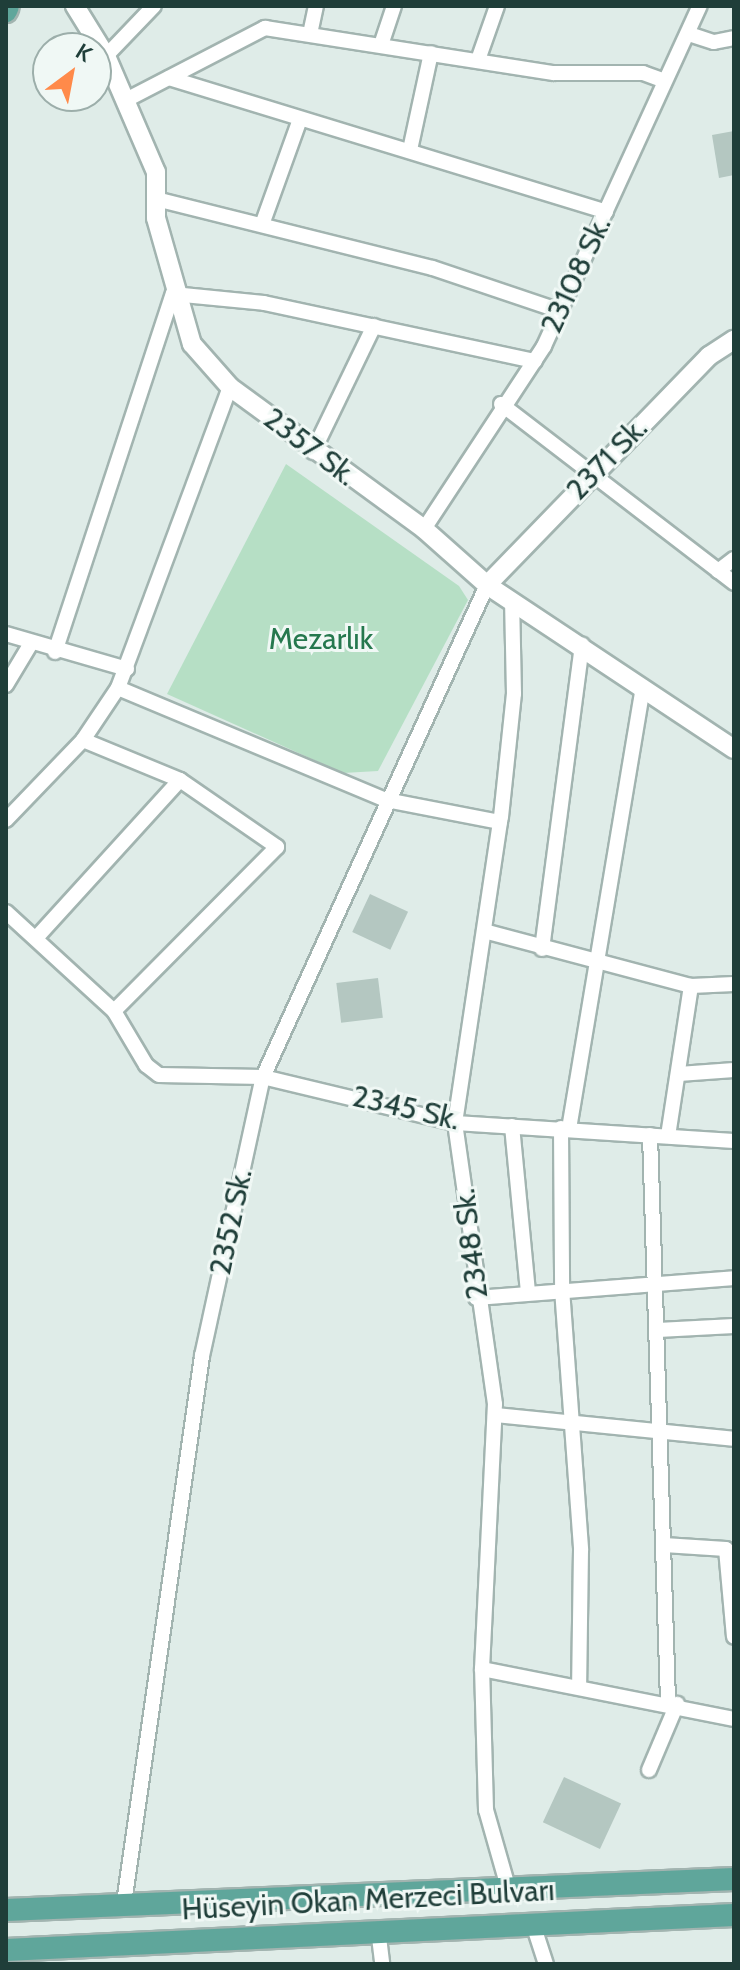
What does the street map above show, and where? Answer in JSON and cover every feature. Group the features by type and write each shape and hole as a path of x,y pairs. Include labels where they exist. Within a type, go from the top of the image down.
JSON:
{"main road":[{"name":"Hüseyin Okan Merzeci Bulvarı","path":"6,1910 734,1879"},
{"name":"Hüseyin Okan Merzeci Bulvarı","path":"6,1950 532,1921 734,1915"}],"street":[{"name":"2357 Sk.","path":"75,6 91,32"},
{"path":"112,50 154,6"},
{"path":"310,34 316,6"},
{"path":"381,45 394,6"},
{"path":"478,60 497,6"},
{"name":"23108 Sk.","path":"424,529 501,404 535,361 700,6"},
{"path":"126,100 265,28 554,73 643,73 665,81"},
{"path":"689,34 714,42 734,38"},
{"path":"410,150 431,53"},
{"name":"2357 Sk.","path":"112,69 156,172 156,199 173,294 192,344 230,387 313,452 424,529 487,585 582,645 734,749"},
{"path":"169,78 606,212"},
{"path":"263,222 300,119"},
{"path":"156,199 263,222 433,268 560,311"},
{"path":"55,652 173,294 264,303 535,361"},
{"path":"313,452 374,326"},
{"name":"2371 Sk.","path":"487,585 591,473 709,356 734,340"},
{"path":"6,820 83,740 118,688 230,387"},
{"path":"501,404 734,583"},
{"path":"718,571 734,559"},
{"name":"2352 Sk.","path":"124,1903 202,1356 263,1077 386,800 487,585"},
{"name":"2348 Sk.","path":"508,1887 486,1810 482,1669 495,1415 476,1298 455,1123 500,822 514,694 512,601"},
{"path":"6,634 30,645 127,669"},
{"path":"6,685 30,645"},
{"path":"542,949 582,645"},
{"path":"579,1685 581,1550 562,1289 565,1128 643,687"},
{"path":"118,688 386,800 500,822"},
{"path":"6,912 37,937 114,1011 277,847 180,780 83,740"},
{"path":"37,937 180,780"},
{"path":"484,931 542,949 691,986 734,984"},
{"path":"668,1136 691,986"},
{"name":"2345 Sk.","path":"114,1011 146,1065 159,1075 263,1077 455,1123 734,1141"},
{"path":"679,1074 734,1070"},
{"path":"512,1126 528,1293"},
{"path":"649,1770 672,1703 650,1135"},
{"path":"476,1298 734,1278"},
{"path":"658,1330 734,1326"},
{"path":"495,1415 570,1426 734,1439"},
{"path":"664,1545 726,1549 734,1637"},
{"path":"482,1669 672,1703 734,1719"},
{"path":"532,1921 546,1964"},
{"path":"378,1929 382,1964"}],"green space":[{"name":"Mezarlık","path":"286,464 459,586 468,600 378,771 343,773 167,694"}],"building":[{"path":"734,131 734,175 719,178 712,135"},
{"path":"370,894 408,912 390,950 352,932"},
{"path":"378,978 383,1018 341,1023 336,983"},
{"path":"564,1777 621,1804 600,1849 543,1822"}]}
